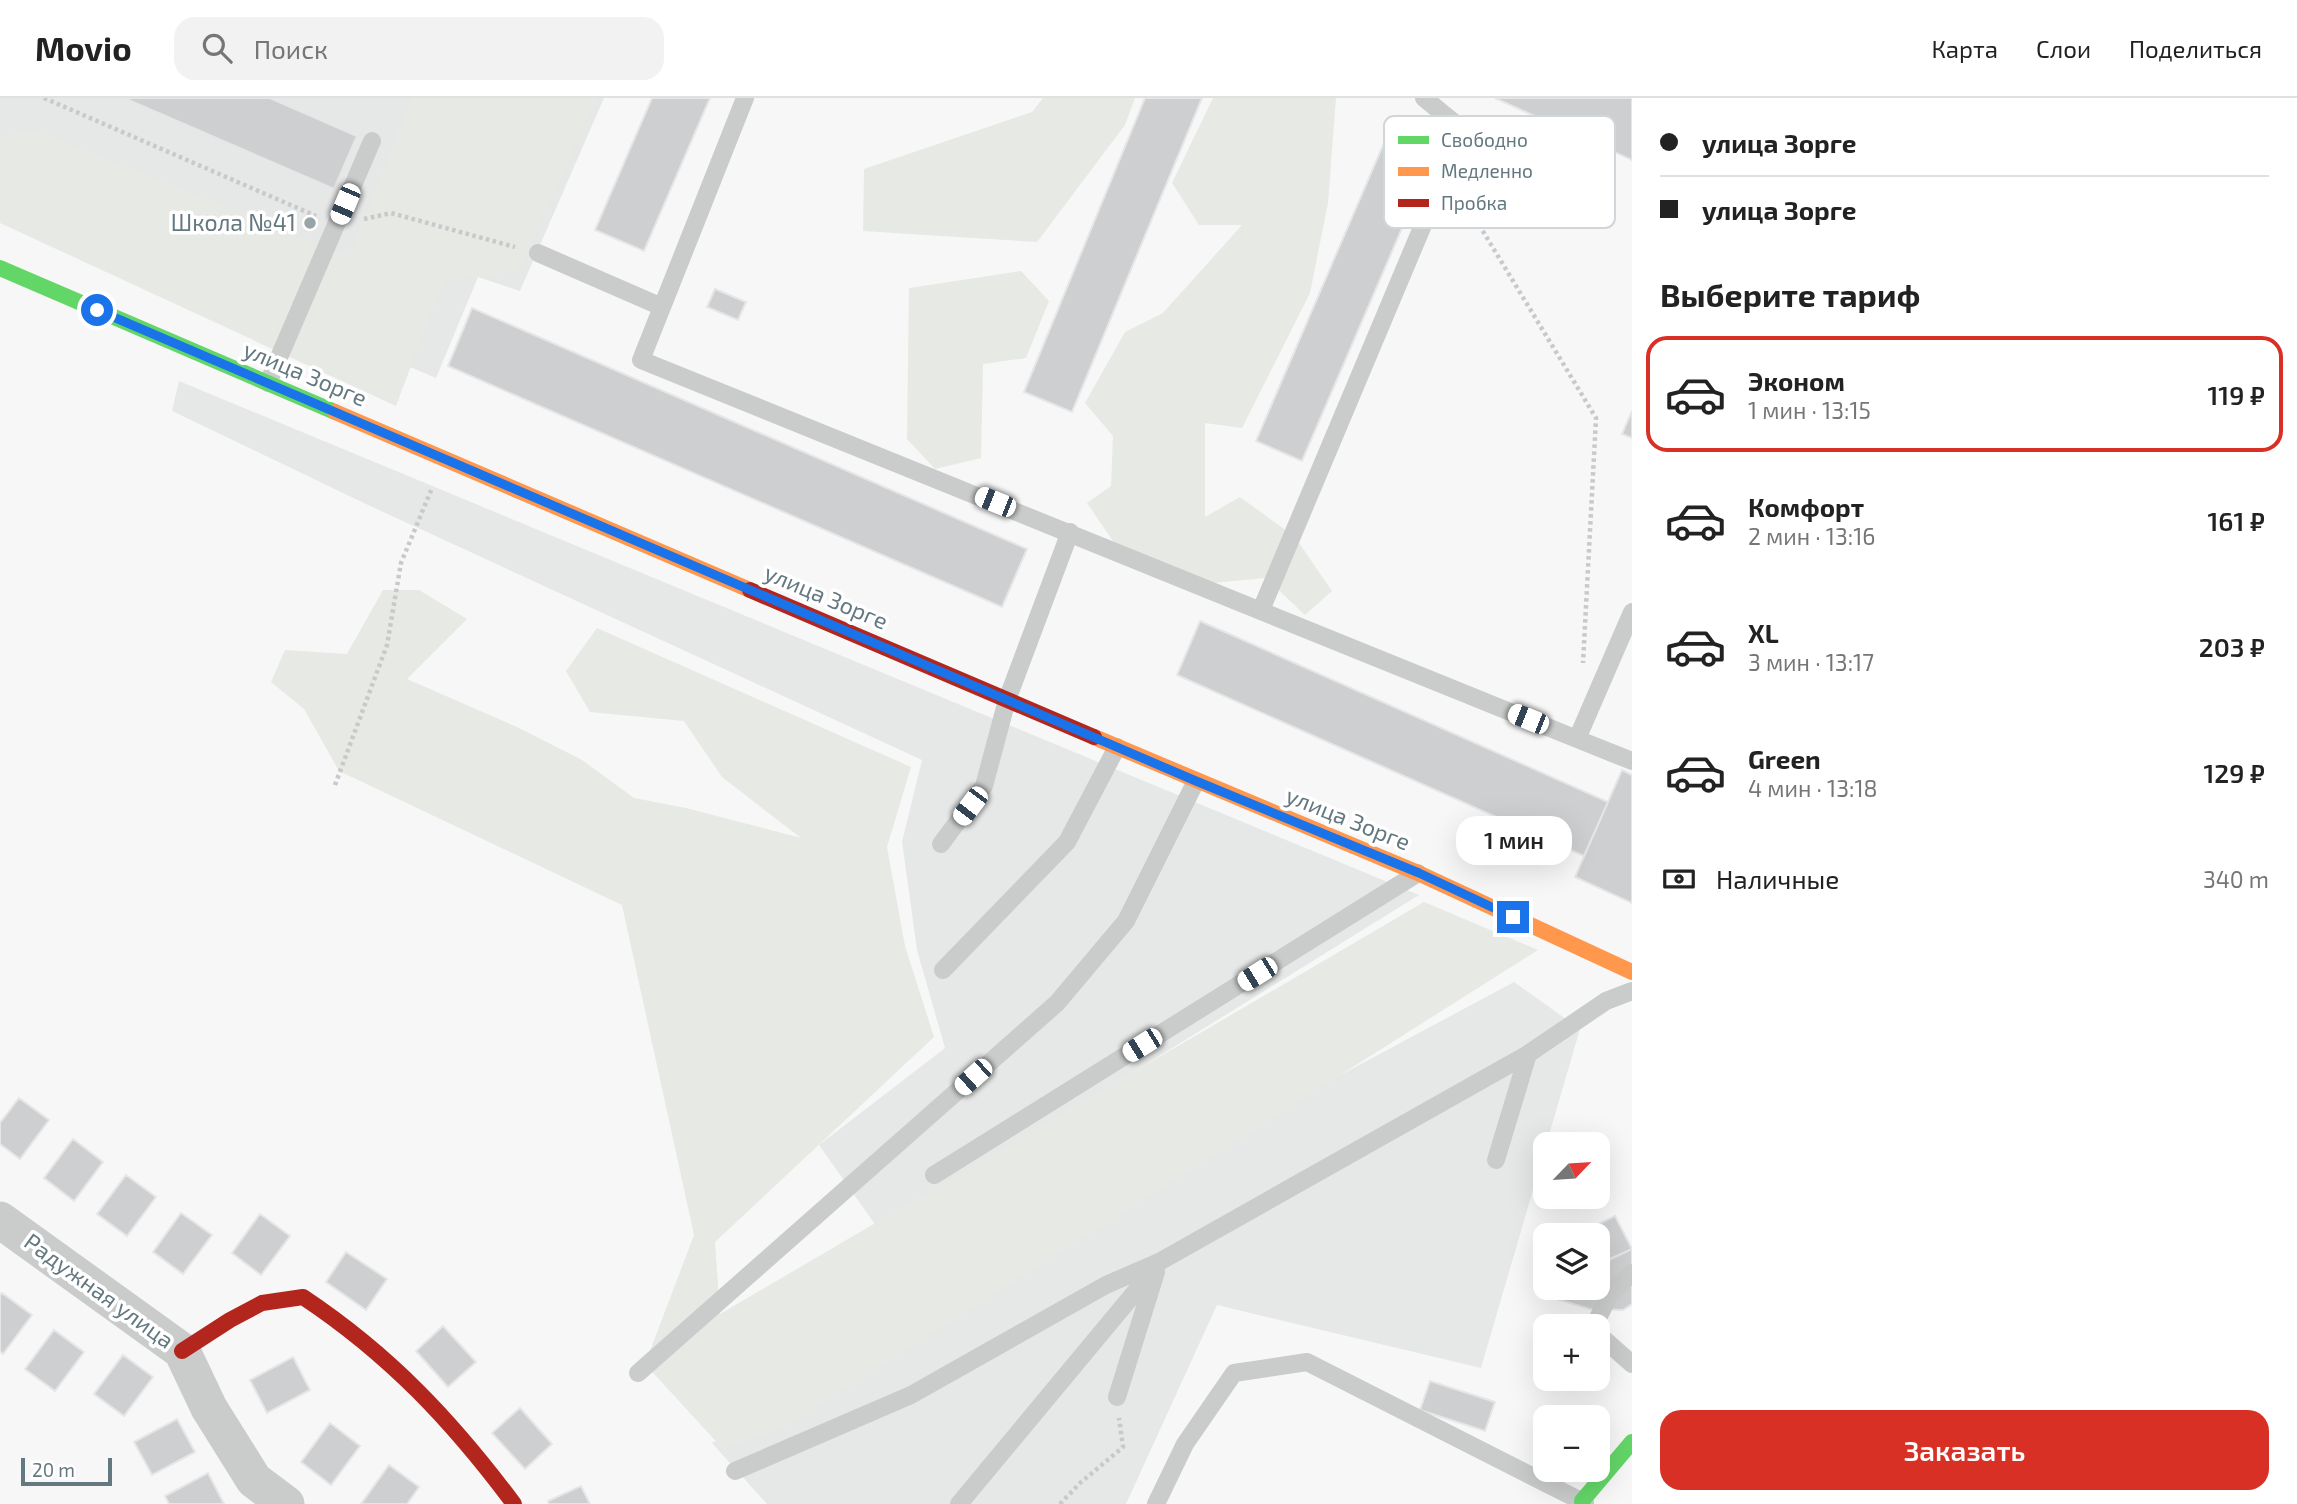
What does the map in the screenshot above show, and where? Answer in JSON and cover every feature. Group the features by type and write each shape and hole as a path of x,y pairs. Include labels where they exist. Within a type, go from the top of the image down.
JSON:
{"street":[{"name":"улица Зорге","path":"0,268 1196,781 1419,873 1632,972"},
{"name":"Радужная улица","path":"0,1220 182,1351 209,1408 254,1480 286,1504"},
{"path":"182,1351 262,1303 303,1297 365,1341 419,1392 489,1469 514,1504"},
{"path":"1585,1503 1632,1442"}],"lane":[{"path":"745,98 641,360 1632,761"},
{"path":"1424,98 1446,116"},
{"path":"268,383 372,141"},
{"path":"1261,610 1422,228"},
{"path":"538,253 662,307"},
{"path":"941,844 984,786 1007,700 1070,532"},
{"path":"1577,739 1632,612"},
{"path":"943,970 1067,842 1117,747"},
{"path":"638,1373 1057,1003 1126,921 1196,781"},
{"path":"934,1175 1419,873"},
{"path":"735,1471 911,1395 1106,1285 1159,1262 1528,1054 1606,1001 1632,991"},
{"path":"1496,1160 1528,1054"},
{"path":"1117,1397 1159,1262"},
{"path":"959,1504 1159,1262"},
{"path":"1600,1314 1610,1294 1632,1273"},
{"path":"1610,1345 1632,1364"},
{"path":"1156,1504 1185,1444 1234,1373 1307,1362 1585,1503"}],"path":[{"path":"44,98 336,225 391,213 538,253"},
{"path":"1481,228 1596,418 1580,694 1581,700 1592,706"},
{"path":"335,785 387,645 401,563 444,459"},
{"path":"1059,1504 1123,1447 1117,1397"}],"shaded area":[{"name":"Школа №41","path":"0,98 604,98 520,291 478,277 436,378 0,193"},
{"name":"Школа №41","path":"412,98 597,98 519,271 443,281 396,406 0,223 0,137 33,130 349,256"},
{"path":"1043,98 1135,98 1125,125 1037,242 863,231 864,169 1032,112"},
{"path":"1213,98 1336,98 1328,203 1310,293 1242,428 1205,423 1205,517 1240,497 1295,537 1332,591 1305,615 1266,578 1212,583 1115,544 1087,503 1111,486 1113,436 1085,403 1125,332 1163,313 1242,225 1199,225 1172,183"},
{"path":"1021,271 1049,301 1026,358 983,364 981,458 935,469 907,439 909,288"},
{"path":"179,381 1419,895 879,1230 819,1145 945,1048 917,950 902,842 922,760 368,505 172,411"},
{"path":"383,590 419,590 467,619 407,679 519,728 582,760 634,798 686,808 801,838 722,777 684,721 590,712 566,671 597,628 911,767 887,847 905,946 934,1037 715,1242 720,1314 1424,902 1538,950 782,1428 723,1449 645,1364 694,1235 622,905 339,771 304,709 271,682 285,650 347,654"},
{"path":"1514,982 1580,1029 1550,1132 1533,1132 1533,1190 1481,1368 1217,1305 1126,1504 767,1504 712,1443 1079,1215"}],"building":[{"path":"124,98 270,98 357,136 334,189"},
{"path":"652,98 710,98 644,251 595,230"},
{"path":"1145,98 1202,98 1072,412 1024,392"},
{"path":"1495,98 1632,98 1632,160 1615,152 1615,116 1535,116"},
{"path":"1384,143 1384,228 1402,228 1302,461 1256,441"},
{"path":"715,289 746,302 738,320 707,307"},
{"path":"472,308 1027,549 1002,607 448,366"},
{"path":"1632,411 1632,438 1622,434"},
{"path":"1200,621 1608,802 1584,856 1177,675"},
{"path":"1622,770 1632,775 1632,903 1575,877"},
{"path":"19,1098 49,1120 20,1159 0,1144 0,1123"},
{"path":"73,1139 103,1162 74,1201 44,1178"},
{"path":"126,1175 156,1197 127,1236 97,1214"},
{"path":"181,1213 212,1235 183,1274 153,1252"},
{"path":"260,1214 290,1236 261,1275 232,1253"},
{"path":"1615,1216 1632,1249 1610,1260 1610,1223 1600,1223"},
{"path":"1632,1249 1632,1304 1623,1310 1590,1309 1560,1300 1610,1300 1610,1259"},
{"path":"346,1252 387,1279 366,1310 326,1282"},
{"path":"2,1293 32,1315 3,1354 0,1351"},
{"path":"443,1326 476,1362 448,1387 416,1351"},
{"path":"54,1330 84,1352 55,1391 25,1369"},
{"path":"123,1355 153,1377 124,1416 94,1394"},
{"path":"293,1357 310,1390 267,1413 250,1380"},
{"path":"1430,1381 1495,1402 1485,1431 1420,1410"},
{"path":"520,1408 552,1444 525,1469 492,1433"},
{"path":"177,1419 195,1452 152,1475 134,1442"},
{"path":"330,1423 360,1446 331,1485 301,1462"},
{"path":"389,1465 419,1487 407,1504 361,1504"},
{"path":"208,1473 224,1504 169,1504 165,1496"},
{"path":"581,1486 590,1504 549,1504 548,1501"}],"traffic: fast":[{"path":"0,268 335,412"},
{"path":"1582,1501 1632,1442"}],"traffic: slow":[{"path":"335,412 750,590"},
{"path":"1094,737 1418,873 1632,972"}],"traffic: jam":[{"path":"750,590 1094,737"},
{"path":"182,1351 262,1303 303,1297 364,1342 418,1391 467,1445 514,1504"}],"place":[{"name":"Школа №41","path":"310,223"}],"route":[{"path":"97,310 1196,781 1419,873 1513,917"}]}
